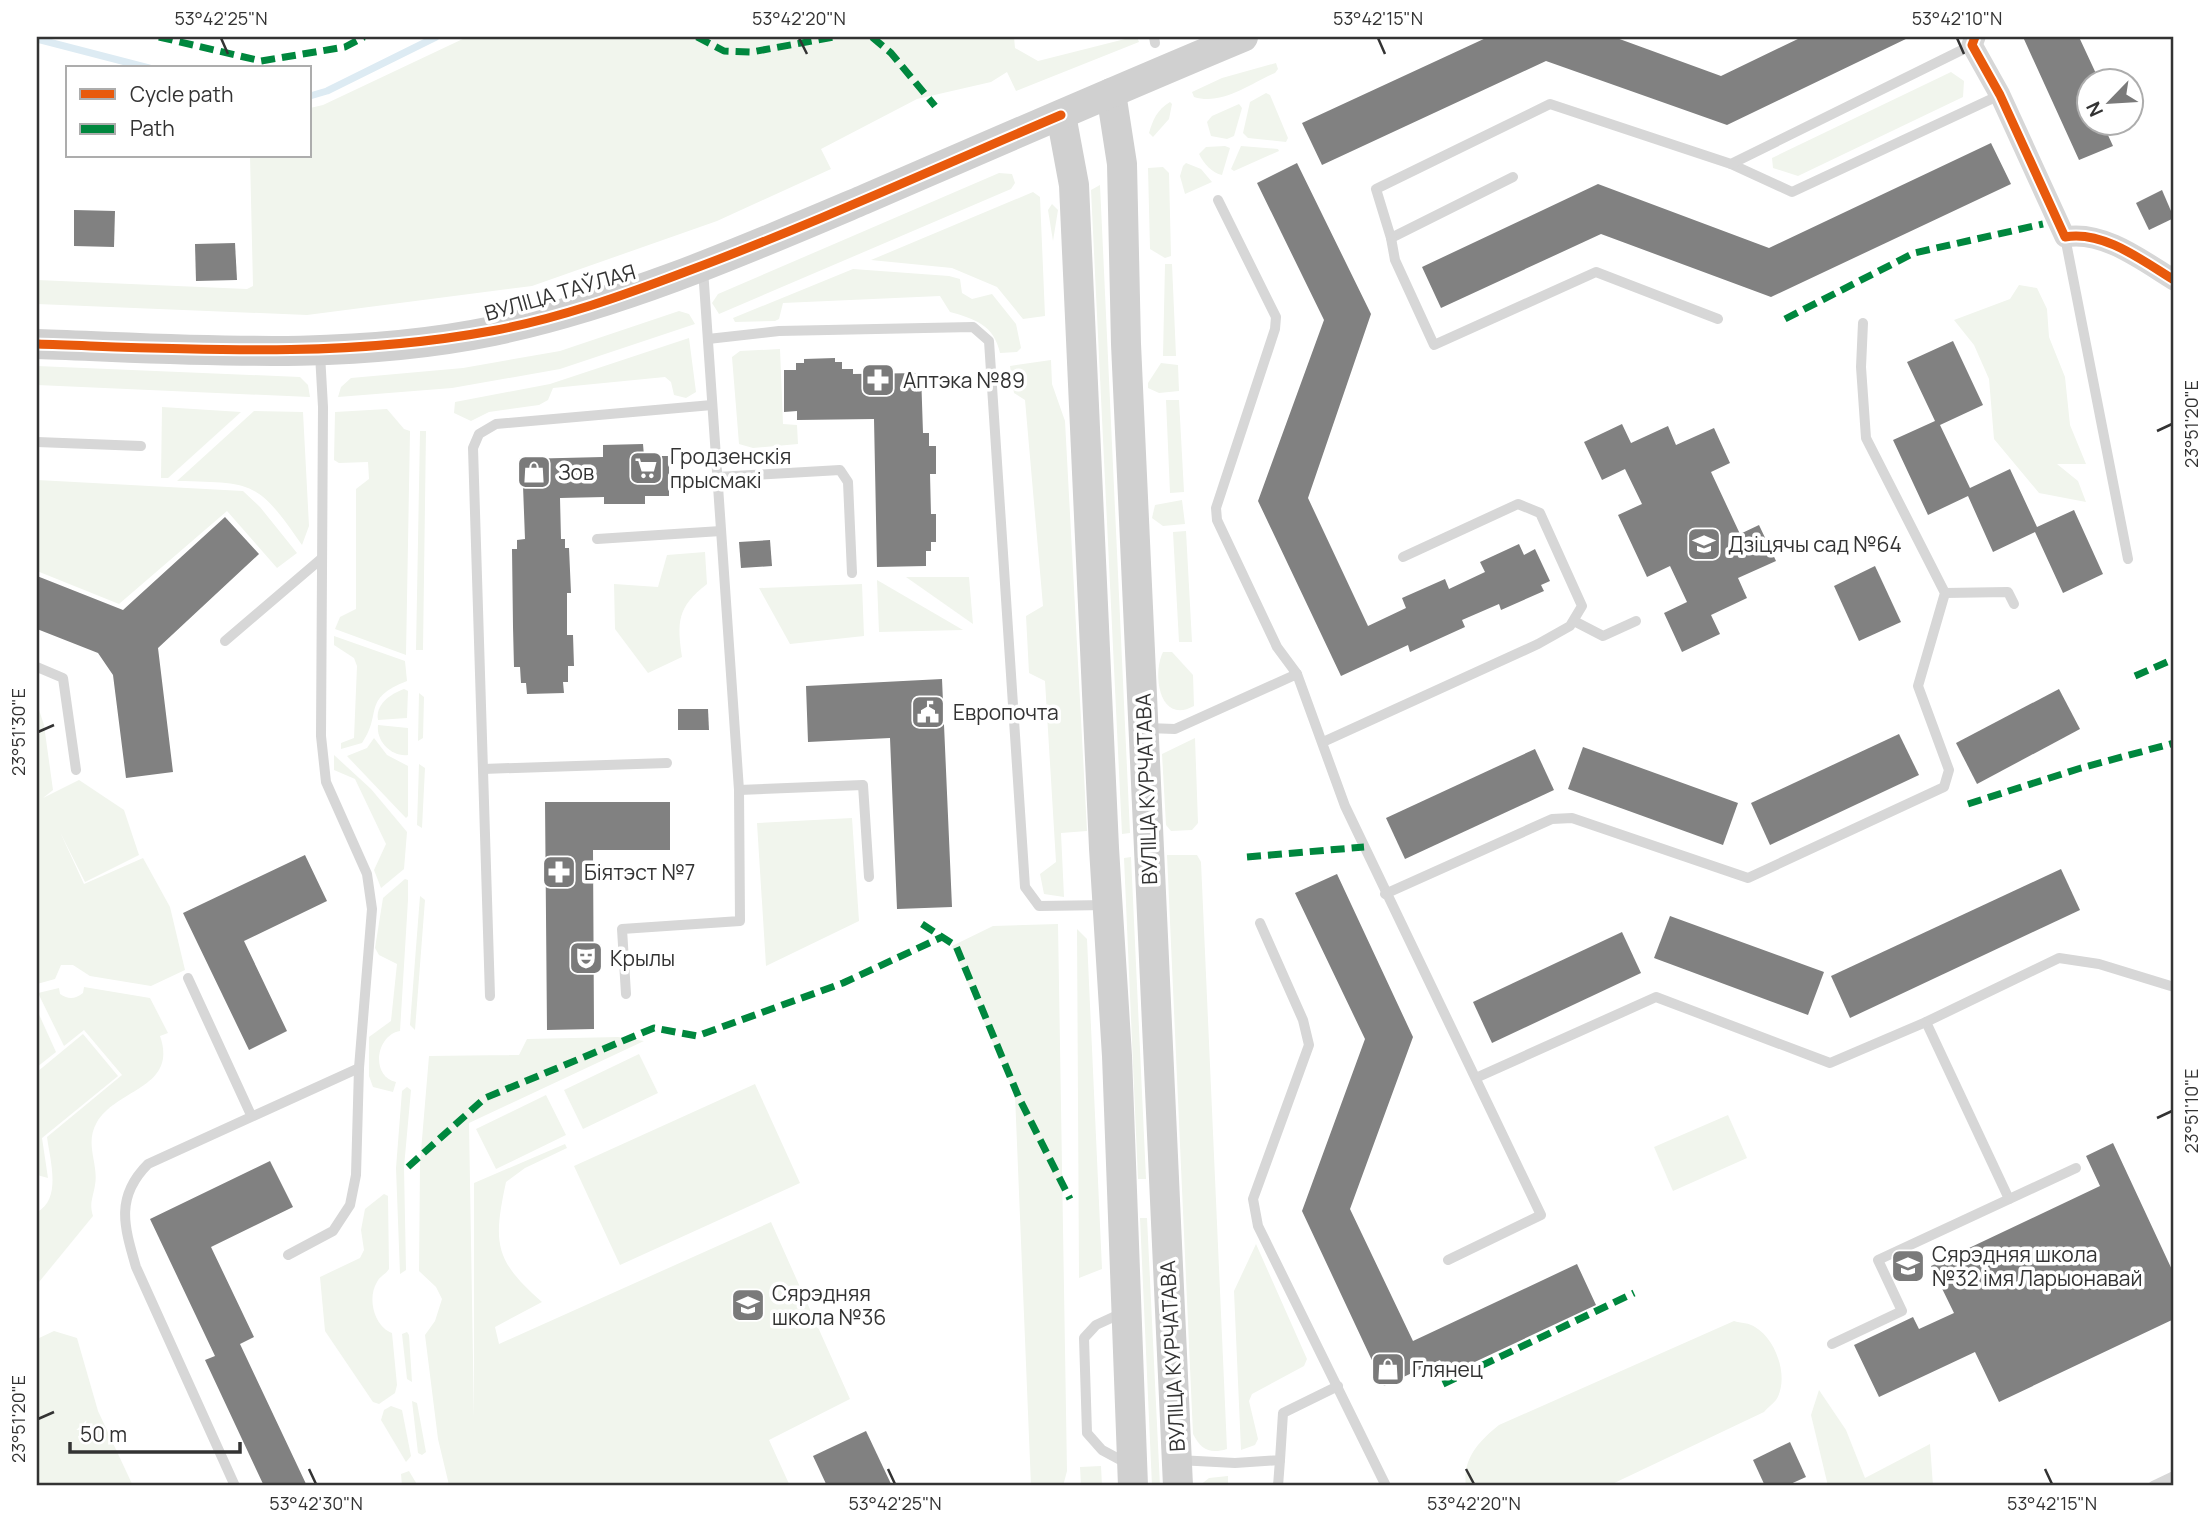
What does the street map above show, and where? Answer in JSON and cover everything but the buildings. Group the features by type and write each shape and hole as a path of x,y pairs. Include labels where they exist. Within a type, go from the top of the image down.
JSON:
{"main road":[{"name":"ВУЛІЦА ТАЎЛАЯ","path":"37,344 320,351 378,347 492,331 605,302 703,266 1243,37"},
{"name":"ВУЛІЦА КУРЧАТАВА","path":"1111,93 1122,164 1126,344 1177,1473"},
{"name":"ВУЛІЦА КУРЧАТАВА","path":"1061,116 1074,185 1107,905 1117,1056 1132,1476"},
{"path":"1120,1198 1165,1197"}],"street":[{"path":"1974,41 2065,237 2079,234 2095,237 2174,280"}],"lane":[{"path":"1731,164 1974,41"},
{"path":"1718,319 1596,272 1434,345 1395,260 1376,189 1550,104 1731,164 1792,192 2000,95"},
{"path":"1391,238 1513,177"},
{"path":"1218,200 1276,317 1275,330 1216,508 1217,520 1278,647 1297,674 1345,806 1385,894 1478,1077 1541,1215 1448,1260"},
{"path":"2065,237 2128,559"},
{"path":"626,994 622,929 740,921 739,790 703,266"},
{"path":"1385,894 1552,819 1572,818 1748,878 1944,787 1949,770 1918,686 1945,593 1866,438 1861,367 1863,323"},
{"path":"708,339 779,331 973,327 989,341 1025,887 1039,906 1107,905"},
{"path":"288,1255 333,1231 350,1205 356,1175 359,1068 372,909 367,874 326,782 321,736 323,407 320,351"},
{"path":"490,996 473,448 479,434 496,424 712,405"},
{"path":"37,442 141,446"},
{"path":"718,477 840,470 848,482 852,573"},
{"path":"1323,742 1538,644 1574,621 1582,606 1540,513 1518,504 1403,556"},
{"path":"597,539 721,531"},
{"path":"225,641 321,559"},
{"path":"1945,593 2008,592 2014,604"},
{"path":"1574,621 1604,636 1636,621"},
{"path":"37,667 63,678 76,770"},
{"path":"1144,728 1174,729 1297,674"},
{"path":"483,769 667,763"},
{"path":"739,790 863,785 869,877"},
{"path":"1259,923 1303,1020 1309,1045 1253,1199 1258,1226 1386,1486"},
{"path":"1478,1077 1656,997 1830,1063 1926,1022 2059,958 2099,964 2174,987"},
{"path":"188,978 251,1115"},
{"path":"1926,1022 2010,1199"},
{"path":"235,1486 136,1267 125,1229 126,1195 135,1177 148,1164 359,1068"},
{"path":"1832,1344 1902,1311 1878,1260 2076,1168"},
{"path":"1125,1312 1096,1325 1084,1338 1087,1433 1132,1476"},
{"path":"1278,1486 1283,1413 1338,1386"},
{"path":"1177,1473 1235,1463 1280,1460"},
{"path":"2153,1486 2174,1476"}],"shaded area":[{"path":"467,37 1014,37 1015,48 1038,61 1133,37 1137,37 1139,42 1016,91 1007,72 991,82 917,99 821,149 831,169 717,221 532,286 307,315 37,304 37,280 247,289 253,286 250,158 312,158 312,108 323,105"},
{"path":"1276,63 1278,69 1275,73 1225,96 1204,99 1194,97 1192,92 1222,78"},
{"path":"1951,72 1964,81 1963,97 1798,176 1773,168 1772,158"},
{"path":"1266,93 1270,95 1288,138 1286,142 1248,138 1243,133 1250,102"},
{"path":"1170,102 1172,104 1169,119 1153,137 1149,133 1154,119"},
{"path":"1239,104 1242,108 1234,136 1227,139 1211,136 1207,122 1212,116"},
{"path":"1241,146 1279,151 1234,171 1231,169"},
{"path":"1206,147 1230,148 1222,175 1209,168 1199,154"},
{"path":"1186,163 1201,169 1212,182 1185,194 1180,176"},
{"path":"1163,167 1169,173 1171,256 1165,258 1150,249 1148,168"},
{"path":"999,173 1012,174 1015,183 1011,189 719,314 712,303 718,294"},
{"path":"1100,185 1130,833 1122,834 1091,190"},
{"path":"1033,192 1040,197 1045,316 1023,319 997,287 952,268 871,260"},
{"path":"1052,204 1058,210 1053,241 1048,210"},
{"path":"1165,264 1172,264 1176,356 1163,356"},
{"path":"853,269 949,276 960,279 962,293 972,299 992,294 1016,324 1021,348 1017,352 1000,353 988,330 968,317 950,312 940,296 783,303 779,319 775,321 735,322 733,318"},
{"path":"2019,285 2037,288 2047,309 2049,337 2065,377 2070,425 2086,464 2057,464 2078,481 2086,502 2039,493 1994,439 1989,379 1974,345 1954,320 2010,299"},
{"path":"679,311 689,314 695,324 560,369 452,388 338,397 341,387 351,378 463,368 560,351"},
{"path":"689,338 696,392 686,398 674,395 671,382 665,377 553,388 548,400 539,405 489,412 471,421 454,413 455,402 550,384"},
{"path":"780,349 783,424 797,425 798,444 753,448 739,444 732,357 740,351"},
{"path":"1051,360 1052,384 1065,421 1087,831 1061,833 1064,897 1044,894 1040,874 1056,862 1045,681 1029,673 1026,616 1043,606 1025,400 1014,393 1010,366"},
{"path":"1161,363 1178,365 1179,391 1159,393 1148,388 1148,383"},
{"path":"37,366 300,377 308,385 310,397 37,385"},
{"path":"1166,400 1179,400 1184,492 1170,493"},
{"path":"162,407 241,412 168,478 161,478"},
{"path":"387,409 404,429 410,431 406,655 335,629 340,617 356,609 356,489 369,479 368,462 339,463 334,460 335,412"},
{"path":"254,411 303,412 309,526 302,545 274,508 251,489 222,483 177,481"},
{"path":"420,431 426,431 423,650 416,650"},
{"path":"37,480 243,491 260,507 297,553 277,568 227,511 119,604 37,571"},
{"path":"1182,500 1185,524 1163,526 1152,518 1155,505"},
{"path":"1186,531 1192,642 1179,642 1173,532"},
{"path":"705,552 707,584 690,600 681,616 682,657 648,673 615,629 614,584 658,587 667,555"},
{"path":"906,577 969,577 973,624"},
{"path":"877,580 963,630 879,632"},
{"path":"862,584 864,636 790,644 759,588"},
{"path":"334,636 405,661 407,681 384,694 378,701 362,743 341,749 341,743 354,738 357,666 354,658 334,645"},
{"path":"1163,652 1172,652 1193,675 1194,706 1182,710 1173,709 1166,703 1161,694 1158,672"},
{"path":"404,689 408,691 407,718 378,720 381,705"},
{"path":"419,693 424,697 423,738 418,741"},
{"path":"37,704 44,725 53,790 43,798 79,780 124,810 139,855 85,882 60,832 84,884 143,858 170,907 185,970 151,986 90,976 73,965 61,965 55,979 37,984"},
{"path":"378,725 408,728 408,755 396,753 386,747 379,737"},
{"path":"374,738 387,755 408,766 406,818 347,756 367,748"},
{"path":"1195,738 1198,823 1192,830 1171,831 1166,825 1162,754"},
{"path":"334,755 371,789 407,832 404,869 381,888 374,870 386,844 355,779 334,770"},
{"path":"419,764 425,768 422,828 417,825"},
{"path":"852,818 859,921 766,966 757,823"},
{"path":"1167,855 1197,855 1201,862 1227,1449 1216,1451 1203,1447 1193,1434"},
{"path":"1131,857 1146,1179 1138,1179 1124,858"},
{"path":"405,879 408,880 408,900 400,1031 386,1040 379,1056 382,1072 396,1082 393,1092 373,1087 369,1076 369,1037 391,1021 397,964 379,955 375,948 383,898"},
{"path":"420,896 425,900 415,1030 410,1025"},
{"path":"1058,924 1067,1471 1063,1486 1031,1486 1015,1095 952,946 993,926"},
{"path":"1077,929 1087,939 1102,1269 1079,1278"},
{"path":"84,987 150,998 168,1033 160,1036 163,1053 161,1067 154,1077 106,1111 97,1122 92,1138 96,1177 91,1204 93,1216 39,1282 37,1212 50,1198 53,1178 47,1137 122,1075 84,1030 64,1046 38,993 59,988 60,994 72,998 83,993"},
{"path":"37,1010 56,1052 37,1067"},
{"path":"83,1034 118,1076 42,1138 48,1178 37,1175 37,1072"},
{"path":"618,1037 644,1041 469,1123 474,1419 474,1183 565,1144 567,1148 525,1168 506,1182 499,1221 501,1249 514,1274 542,1302 495,1327 499,1344 771,1222 850,1399 769,1440 790,1486 449,1485 438,1439 425,1335 435,1321 442,1299 436,1287 419,1271 420,1163 429,1056 519,1055 527,1039"},
{"path":"639,1054 658,1093 583,1129 564,1090"},
{"path":"755,1084 800,1183 620,1265 574,1166"},
{"path":"407,1087 411,1090 404,1167 406,1270 400,1274 396,1168 402,1091"},
{"path":"546,1095 566,1135 496,1169 476,1129"},
{"path":"1728,1115 1747,1158 1673,1191 1654,1147"},
{"path":"384,1194 388,1196 389,1269 374,1288 373,1303 377,1318 392,1333 397,1385 395,1393 379,1404 373,1402 325,1331 320,1277 360,1258 364,1250 361,1230 365,1209"},
{"path":"1140,1218 1147,1218 1160,1486 1152,1486"},
{"path":"1256,1244 1307,1359 1304,1366 1252,1394 1249,1401 1258,1439 1255,1445 1241,1450 1234,1291"},
{"path":"1734,1321 1755,1327 1763,1333 1779,1360 1782,1381 1780,1391 1776,1400 1764,1412 1608,1486 1466,1486 1469,1459 1485,1437 1499,1425"},
{"path":"54,1331 77,1338 98,1411 133,1486 37,1486 37,1339"},
{"path":"407,1332 412,1382 407,1379 402,1334"},
{"path":"1819,1390 1846,1430 1865,1478 1930,1444 1933,1486 1828,1486 1811,1415"},
{"path":"412,1401 417,1403 426,1452 422,1455 418,1453"},
{"path":"391,1406 402,1410 411,1456 406,1462 381,1420 384,1410"},
{"path":"1101,1466 1102,1486 1081,1486 1080,1467"},
{"path":"409,1471 418,1486 402,1486 401,1474"},
{"path":"1228,1476 1228,1486 1199,1486 1209,1478"}],"waterway":[{"path":"312,95 327,91 436,37"},
{"path":"37,39 141,66"}],"marked path":[{"path":"159,37 261,61 345,47 364,37"},
{"path":"697,37 724,51 752,52 834,37"},
{"path":"872,37 891,53 935,106"},
{"path":"1785,319 1914,253 2043,224"},
{"path":"2135,676 2174,659"},
{"path":"1968,804 2081,768 2174,743"},
{"path":"1247,857 1364,847"},
{"path":"922,924 956,946 1019,1098 1070,1199"},
{"path":"408,1167 485,1098 654,1028 697,1036 843,983 942,937"},
{"path":"1443,1384 1634,1293"}],"cycle path":[{"path":"1975,37 1972,45 2000,95 2065,237 2094,238 2108,243 2136,256 2174,280"},
{"path":"37,344 321,349 434,340 516,326 613,298 732,254 1061,115"}],"place":[{"name":"Аптэка №89","path":"878,380"},
{"name":"Гродзенскія прысмакі","path":"646,468"},
{"name":"Зов","path":"534,472"},
{"name":"Дзіцячы сад №64","path":"1704,544"},
{"name":"Европочта","path":"928,712"},
{"name":"Біятэст №7","path":"559,872"},
{"name":"Крылы","path":"586,958"},
{"name":"Сярэдняя школа №32 імя Ларыонавай","path":"1908,1266"},
{"name":"Сярэдняя школа №36","path":"748,1305"},
{"name":"Глянец","path":"1388,1369"}]}
